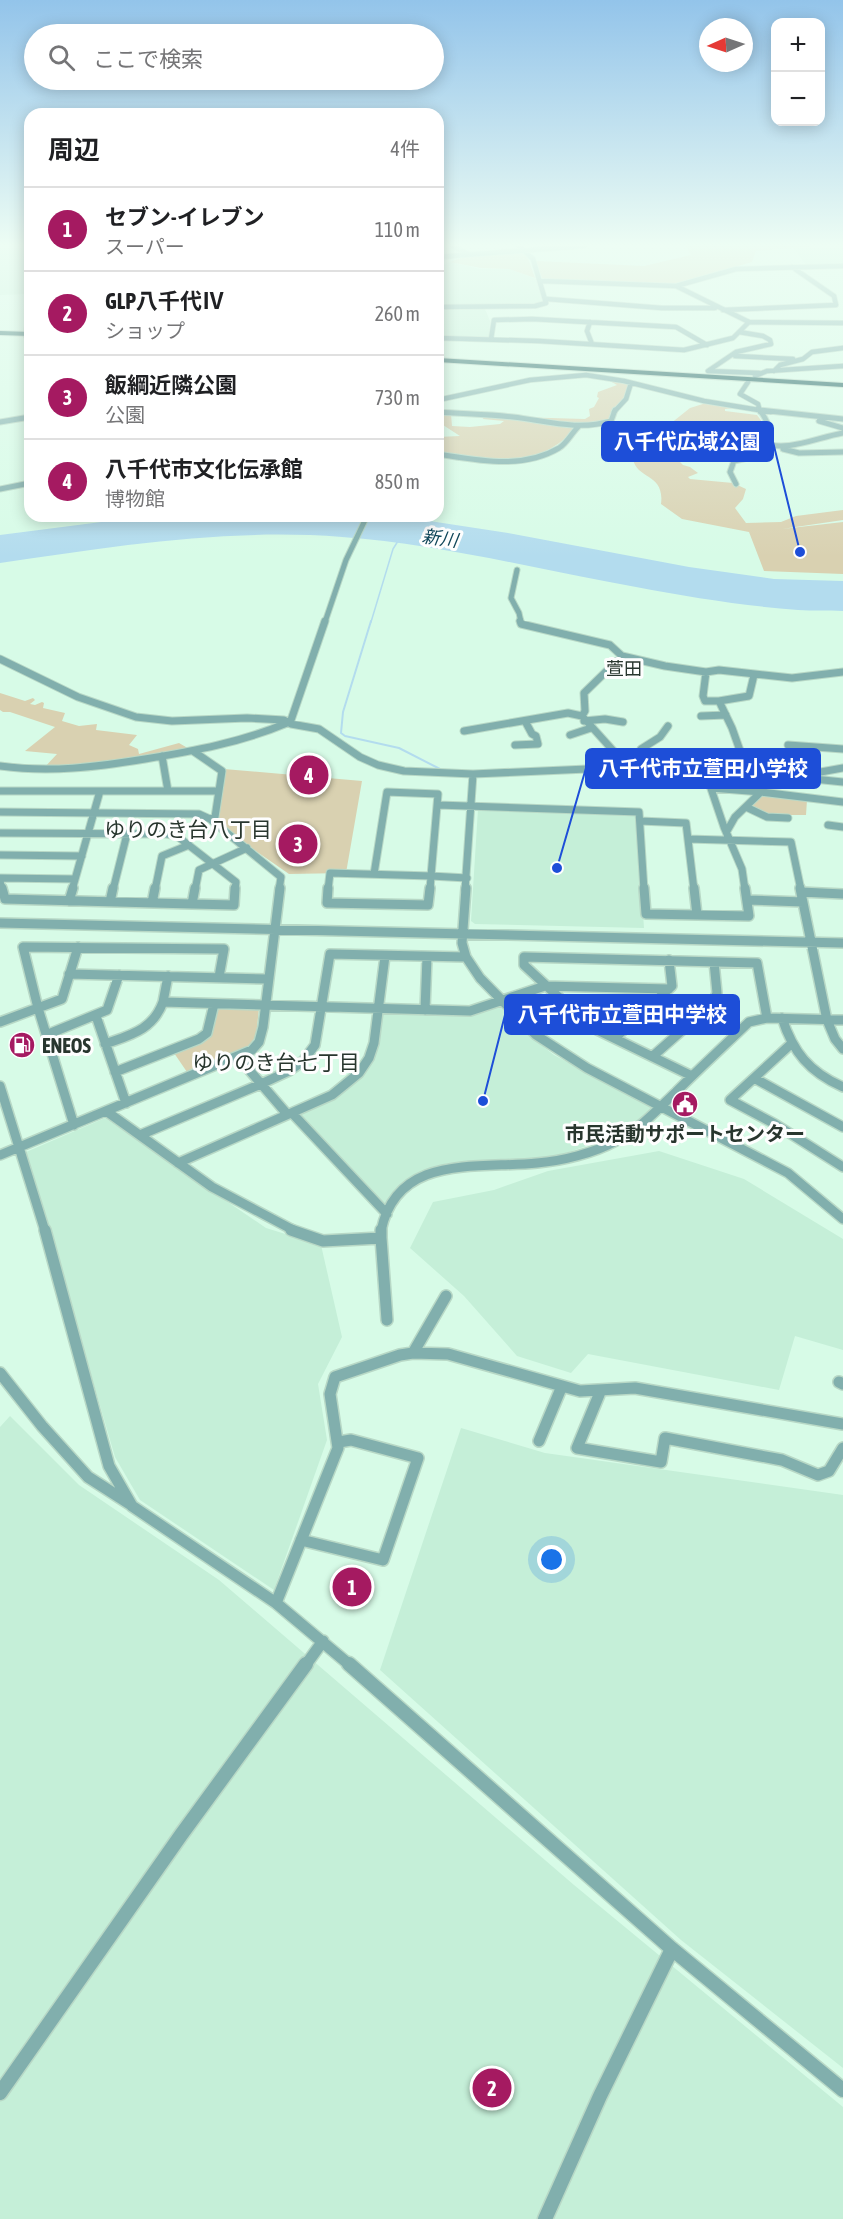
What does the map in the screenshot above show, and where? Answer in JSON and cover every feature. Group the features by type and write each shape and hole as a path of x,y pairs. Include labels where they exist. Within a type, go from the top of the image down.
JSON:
{"highway":[{"path":"444,359 843,384"}],"street":[{"path":"747,350 736,352 725,361 712,364 708,371 757,374 843,366"},
{"path":"774,371 780,365 802,359 812,352 831,350"},
{"path":"733,356 802,359"},
{"path":"444,399 511,383 555,376 596,375 693,399 843,419"},
{"path":"444,412 513,417 578,427 595,426 611,421 612,414 626,399 631,382"},
{"path":"748,382 740,394 758,404 758,409 769,424 759,442 767,447 799,453 843,452"},
{"path":"0,415 24,417"},
{"path":"814,416 820,421 843,428"},
{"path":"3,422 24,419"},
{"path":"444,455 484,462 523,460 556,449 578,427"},
{"path":"778,448 843,433"},
{"path":"736,484 730,472 734,461 752,457 767,447"},
{"path":"828,447 833,453"},
{"path":"0,489 24,484"},
{"path":"289,723 346,560 364,522"},
{"path":"517,570 511,598 519,613 521,624 610,645 622,656 706,672 719,670 754,675 809,678 843,672"},
{"path":"583,719 584,693 622,656"},
{"path":"0,659 16,664 31,675 82,698 135,716 155,720 261,718 284,720 321,730 365,760 376,764 432,773 473,774 646,766 704,768 843,782"},
{"path":"706,672 703,696 705,701 749,696 754,675"},
{"path":"719,701 748,773"},
{"path":"464,731 568,713 583,719 623,722"},
{"path":"701,716 726,715"},
{"path":"583,719 627,766"},
{"path":"515,745 538,744 536,735 532,734 525,721"},
{"path":"0,766 56,772 229,744 289,723"},
{"path":"646,766 641,749 660,737 668,726"},
{"path":"570,735 591,728"},
{"path":"788,745 843,749"},
{"path":"193,751 222,771 215,817 210,819"},
{"path":"162,756 168,791"},
{"path":"438,805 639,812 646,914 749,916 742,869 704,768"},
{"path":"793,778 843,768"},
{"path":"50,791 56,772"},
{"path":"473,774 463,934 466,957 480,978 536,1035 567,1057 766,1160 839,1210 843,1219"},
{"path":"727,831 735,817 761,792 760,775"},
{"path":"711,788 843,802"},
{"path":"0,791 219,791"},
{"path":"69,901 100,791"},
{"path":"374,874 387,792 438,794 438,805 431,876 428,905 327,903 330,873 431,876 467,878"},
{"path":"746,807 767,817 788,818"},
{"path":"0,812 199,814 210,819 248,848 281,877 259,1042 252,1050 0,1155"},
{"path":"640,821 686,822 697,915"},
{"path":"828,825 843,827"},
{"path":"0,834 170,834 177,836 236,882 234,905 5,899 0,880 75,879"},
{"path":"110,902 127,834"},
{"path":"688,839 790,842 827,1020 835,1039 843,1049"},
{"path":"152,903 162,856 189,845"},
{"path":"192,904 199,870 248,848"},
{"path":"0,855 82,856"},
{"path":"801,892 843,894"},
{"path":"747,900 803,902"},
{"path":"0,923 843,943"},
{"path":"74,1125 38,1008 23,947 224,949 219,977"},
{"path":"0,1022 62,999 78,947"},
{"path":"140,1135 261,1084 289,1071 303,1061 315,1045 330,954 466,957"},
{"path":"178,1163 332,1095 360,1073 372,1051 385,956"},
{"path":"424,1010 428,957"},
{"path":"692,1076 584,1021 524,965 524,957 757,963 767,1018"},
{"path":"615,1038 672,986 669,960"},
{"path":"653,1056 712,1004 717,993 714,962"},
{"path":"69,974 268,979"},
{"path":"46,1035 96,1016 110,1006 118,975"},
{"path":"105,1044 152,1026 160,1014 168,976"},
{"path":"163,1002 470,1011 500,999 545,986 669,989"},
{"path":"115,1072 199,1039 207,1033 214,1004"},
{"path":"96,1016 126,1103"},
{"path":"387,1320 380,1230 387,1214 413,1181 437,1170 451,1167 539,1163 581,1154 628,1135 661,1107 744,1025 767,1018 843,1020"},
{"path":"782,1018 791,1044 816,1071 843,1088"},
{"path":"791,1044 730,1100 775,1124 843,1167"},
{"path":"238,1057 261,1084 387,1214"},
{"path":"753,1078 843,1127"},
{"path":"0,1086 46,1234 109,1466 132,1506"},
{"path":"106,1112 212,1187 262,1216 305,1236 323,1241 381,1238"},
{"path":"413,1353 446,1296"},
{"path":"276,1603 339,1442 328,1393 335,1377 400,1355 448,1354 580,1391 635,1388 843,1424"},
{"path":"0,1373 42,1426 88,1477 276,1603 323,1641 672,1949 843,2090"},
{"path":"539,1441 562,1386"},
{"path":"601,1390 577,1448 661,1462 665,1438 782,1460 818,1475 829,1471 843,1448"},
{"path":"301,1539 383,1560 418,1458 351,1440 339,1442"},
{"path":"0,2093 181,1835 323,1641"},
{"path":"544,2219 600,2096 672,1949"}],"shaded area":[{"path":"610,381 628,384 625,400 610,414 610,419 572,427 574,430 559,443 543,452 511,460 444,454 444,437 460,436 444,426 444,414 451,414 452,426 470,427 500,424 504,421 483,419 484,416 585,419 590,416 589,409 594,407 599,398 597,397 598,392 617,385"},
{"path":"706,403 734,408 725,409 725,411 757,415 763,423 752,437 736,437 725,445 711,446 705,451 695,450 699,444 680,442 667,444 663,447 665,450 700,453 697,458 680,462 698,473 688,477 690,479 733,483 746,489 743,499 735,508 746,523 781,522 796,516 843,510 843,520 782,529 843,522 843,574 764,571 749,532 682,519 661,504 659,487 640,471 633,459 653,443 679,434 681,430 670,424 690,408"},
{"path":"0,693 25,701 33,698 35,700 30,704 35,705 42,702 44,703 43,708 65,713 62,721 79,726 97,724 96,730 137,735 129,745 138,749 139,754 179,743 191,750 131,760 43,769 57,754 25,751 55,727 10,712 3,712 0,710"},
{"path":"224,769 362,781 346,873 289,874 210,819 216,818"},
{"path":"762,793 807,800 806,815 769,815 752,807"},
{"path":"478,809 636,815 644,928 475,924 471,921"},
{"path":"499,1006 527,1034 554,1055 650,1106 651,1110 619,1135 563,1154 538,1159 448,1163 436,1167 411,1178 386,1204 381,1204 299,1114 337,1096 363,1074 376,1052 382,1013"},
{"path":"216,1007 259,1008 256,1036 247,1048 187,1072 174,1053 202,1041"},
{"path":"105,1118 266,1228 321,1245 342,1337 318,1384 327,1440 274,1590 140,1500 115,1457 26,1152"},
{"path":"659,1151 744,1179 843,1239 843,1350 795,1336 779,1390 588,1354 571,1373 517,1356 464,1296 410,1248 433,1202 494,1190 548,1171"},
{"path":"10,1416 79,1485 219,1580 574,1885 843,2107 843,2219 0,2219 0,1427"},
{"path":"461,1428 545,1453 843,1495 843,2068 681,1940 380,1670"}],"water":[{"name":"新川","path":"101,522 436,522 689,567 774,579 843,581 843,611 798,610 717,601 453,551 379,540 299,535 213,537 128,545 0,563 0,535"}],"waterway":[{"path":"371,622 393,549 398,541"},
{"path":"371,621 343,712 341,733 345,736 399,748 440,769"}],"place":[{"name":"八千代広域公園","path":"800,552"},
{"name":"八千代市文化伝承館","path":"309,775"},
{"name":"飯綱近隣公園","path":"298,844"},
{"name":"八千代市立萱田小学校","path":"557,868"},
{"name":"ENEOS","path":"22,1045"},
{"name":"八千代市立萱田中学校","path":"483,1101"},
{"name":"市民活動サポートセンター","path":"685,1104"},
{"name":"セブン-イレブン","path":"352,1587"},
{"name":"GLP八千代Ⅳ","path":"492,2088"}],"district":[{"name":"萱田","path":"624,668"},
{"name":"ゆりのき台八丁目","path":"188,829"},
{"name":"ゆりのき台七丁目","path":"276,1062"}]}
